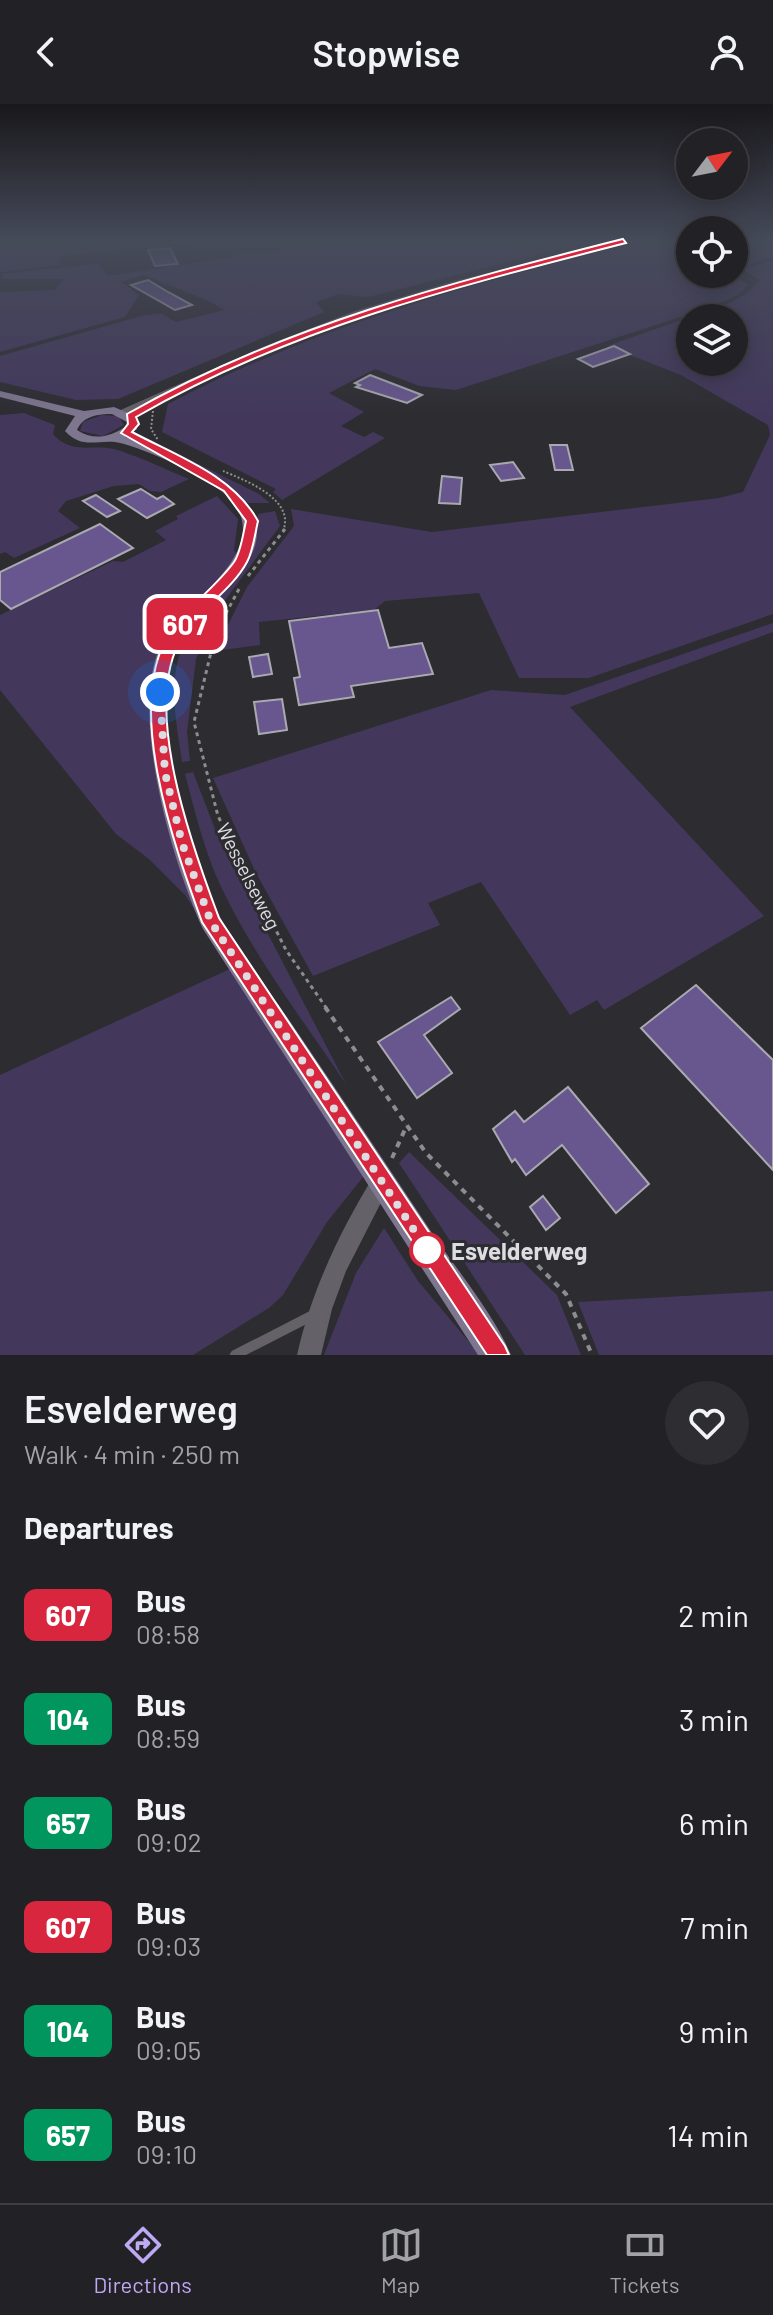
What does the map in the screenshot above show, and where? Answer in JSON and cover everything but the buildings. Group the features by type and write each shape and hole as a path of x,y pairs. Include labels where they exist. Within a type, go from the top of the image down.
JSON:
{"main road":[{"path":"0,394 80,418 126,414 133,424 120,435"},
{"path":"80,418 71,431 82,439 120,435 159,447 228,488 243,503 252,521 241,561 177,632 164,658 160,692 165,773 182,843 211,922 496,1355"}],"street":[{"path":"126,414 282,342 401,300"},
{"path":"126,414 148,407 177,390"},
{"path":"309,1355 317,1314 352,1230 382,1181"}],"lane":[{"path":"235,1355 317,1314"}],"path":[{"path":"148,407 153,411 151,429 159,447"},
{"name":"Wesselseweg","path":"220,470 274,498 286,517 286,527 231,600 221,621 194,722 218,816 286,950 426,1153 566,1294 592,1355"},
{"path":"382,1181 407,1125"}],"shaded area":[{"path":"0,300 136,300 125,317 0,352"},
{"path":"206,300 321,300 316,302 324,312 118,399 76,400 0,382 0,356 145,315 162,314 176,322 225,310"},
{"path":"425,300 726,300 718,304 676,304 676,318 456,390 419,386 375,369 329,393 364,412 341,426 364,437 373,432 385,438 282,500 273,492 276,489 162,432 168,404 225,376 343,328"},
{"path":"734,300 773,300 773,614 589,678 519,678 479,593 385,601 374,610 259,622 260,645 215,651 247,587 294,526 291,509 432,532 719,498 743,492 770,435 768,425 683,376 748,376 748,304 727,304"},
{"path":"676,322 676,373 607,346"},
{"path":"24,413 55,425 53,434 68,445 118,450 189,479 161,492 150,491 139,484 114,486 66,501 58,511 80,528 14,558 5,552 0,554 0,415"},
{"path":"102,415 118,416 124,425 103,436 80,431 83,422"},
{"path":"132,431 259,494 270,503 248,503 215,477"},
{"path":"217,496 238,519 234,550 237,556 165,658 159,749 205,926 185,895 149,859 116,834 0,690 0,615 113,561 123,562 166,540 155,531 178,519 176,516"},
{"path":"275,511 280,526 223,603 196,659 187,732 190,761 182,762 174,689 183,646 248,551 258,514"},
{"path":"773,623 773,632 570,707 764,916 604,1010 597,1000 570,1015 481,882 428,903 440,925 313,976 255,871 213,778 491,690 565,695"},
{"path":"193,772 220,842 346,1084 268,969 226,897 207,852 193,805 185,774"},
{"path":"232,968 367,1172 327,1222 283,1295 269,1308 193,1355 0,1355 0,1075"},
{"path":"409,1152 557,1295 581,1355 525,1355 399,1163"},
{"path":"384,1228 418,1281 480,1355 324,1355 356,1273"},
{"path":"773,1291 773,1355 599,1355 578,1302"}],"bus line":[{"name":"607","path":"399,300 310,331 177,390 131,416 133,424 126,433 145,442 154,451 228,488 243,503 252,521 251,536 241,561 177,632 164,658 160,692 165,773 182,843 211,922 496,1355"}],"place":[{"name":"Esvelderweg","path":"427,1250"}],"route":[{"path":"160,692 165,773 182,843 211,922 431,1256 427,1250"}]}
